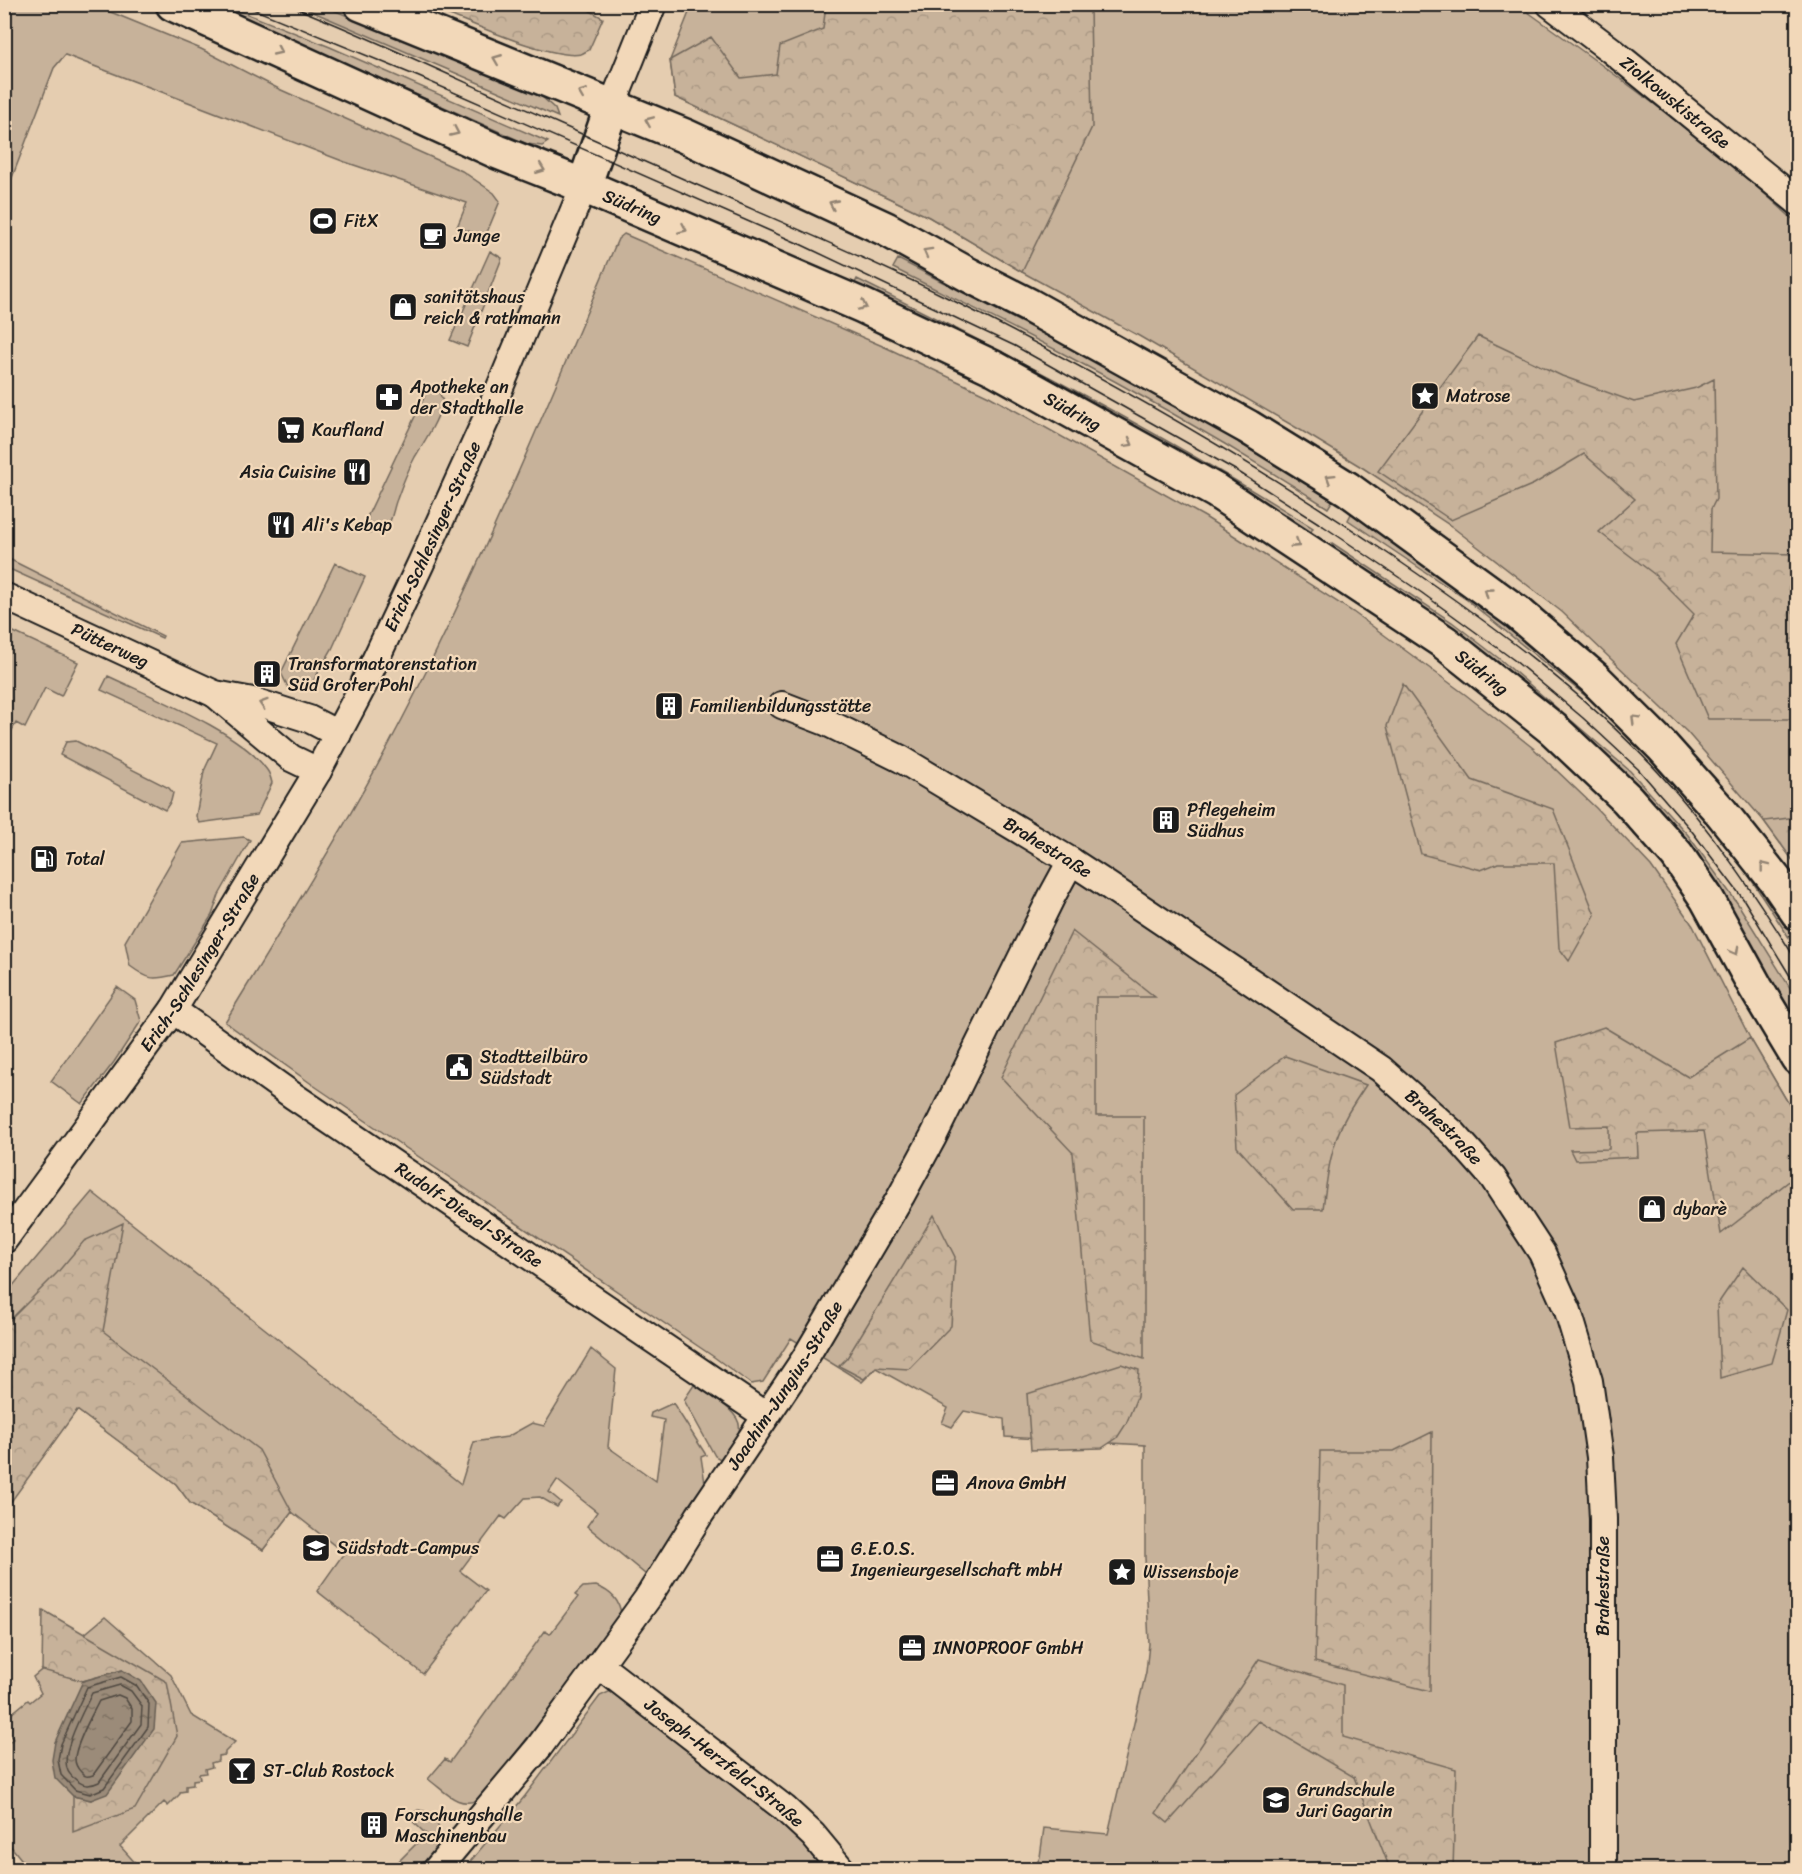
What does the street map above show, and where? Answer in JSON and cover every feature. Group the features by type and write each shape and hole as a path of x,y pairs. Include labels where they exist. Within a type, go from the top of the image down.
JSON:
{"main road":[{"name":"Südring","path":"173,4 498,152 584,186 863,306 994,369 1216,491 1444,642 1554,729 1627,799 1677,855 1707,899 1797,1058"},
{"path":"361,4 685,136 886,229 1248,427 1348,489 1518,613 1594,678 1662,746 1721,812 1776,881 1797,913"},
{"name":"Erich-Schlesinger-Straße","path":"584,186 612,106"}],"street":[{"name":"Erich-Schlesinger-Straße","path":"612,106 653,4"},
{"name":"Ziolkowskistraße","path":"1550,4 1611,50 1797,202"},
{"name":"Erich-Schlesinger-Straße","path":"4,1240 173,1010 318,771 422,563 493,404 584,186"},
{"name":"Pütterweg","path":"4,597 215,694 264,704 309,719 338,734"},
{"name":"Pütterweg","path":"215,694 291,758 318,771"},
{"name":"Brahestraße","path":"782,705 901,759 1071,861 1381,1069 1454,1134 1493,1178 1542,1253 1568,1311 1589,1381 1600,1458 1603,1519 1603,1869"},
{"name":"Joachim-Jungius-Straße","path":"436,1869 539,1747 647,1599 833,1313 914,1172 1071,861"},
{"name":"Rudolf-Diesel-Straße","path":"173,1010 292,1095 766,1416"},
{"name":"Joseph-Herzfeld-Straße","path":"599,1665 784,1808 813,1835 842,1869"}],"green space":[{"path":"91,4 201,49 279,89 462,171 494,193 500,201 485,237 457,227 467,203 345,162 65,55 54,68 5,196 5,5"},
{"path":"440,4 580,5 603,18 589,50 581,54 568,54 531,46 490,31 439,11"},
{"path":"206,5 225,5 330,47 548,142 542,146 527,144 312,48"},
{"path":"297,5 321,5 539,94 555,109 558,117"},
{"path":"692,5 1518,5 1661,110 1731,165 1797,223 1797,866 1764,821 1687,732 1562,612 1451,526 1302,431 929,217 675,97 670,60"},
{"path":"826,5 1090,5 1092,127 1022,272 929,217 675,97 670,60 711,37 741,78 776,74 780,46 823,29"},
{"path":"624,234 887,348 989,396 1205,517 1353,612 1466,695 1533,748 1596,808 1651,866 1693,926 1750,1038 1797,1118 1797,1869 1034,1869 1040,1857 1044,1828 1108,1834 1146,1672 1149,1644 1145,1557 1145,1445 1005,1437 1004,1419 964,1411 952,1427 942,1423 948,1408 876,1368 862,1382 791,1338 763,1382 751,1384 313,1085 225,1022 380,762 426,672 525,457 618,239"},
{"path":"490,251 502,258 467,347 450,340"},
{"path":"898,259 1156,392 1333,500 1328,508 1229,447 1128,389 1039,341 893,268"},
{"path":"857,279 1031,367 1202,461 1313,528 1307,539 852,289"},
{"path":"1478,336 1562,376 1634,402 1696,388 1714,379 1716,499 1711,509 1710,552 1797,554 1797,725 1793,719 1708,719 1676,644 1694,614 1654,574 1599,532 1635,499 1584,454 1534,484 1451,520 1378,471"},
{"path":"430,385 440,394 443,402 438,416 408,472 387,527 378,532 366,532 368,515"},
{"path":"1353,510 1472,596 1593,697 1658,764 1588,698 1467,600 1348,520"},
{"path":"1332,543 1452,622 1501,660 1630,771 1688,835 1738,904 1797,999 1797,1022 1697,863 1326,552"},
{"path":"5,557 163,636 162,638 5,567"},
{"path":"335,563 365,577 332,649 310,687 295,691 289,689 281,673"},
{"path":"5,628 78,662 61,696 45,688 25,728 16,723 5,743"},
{"path":"108,676 194,716 237,742 254,756 268,772 272,783 257,815 199,823 196,816 204,771 217,743 101,690"},
{"path":"1403,684 1472,780 1553,809 1595,915 1569,961 1559,948 1554,863 1498,863 1481,870 1421,854 1387,726"},
{"path":"76,741 169,788 173,793 165,810 60,755 66,742"},
{"path":"1798,817 1797,866 1764,821"},
{"path":"244,837 250,840 219,895 212,915 174,975 151,978 130,966 125,942 182,843"},
{"path":"1747,873 1783,915 1797,936 1797,950"},
{"path":"1072,931 1155,997 1096,997 1096,1116 1144,1116 1144,1359 1090,1340 1073,1153 1001,1077"},
{"path":"117,987 135,1000 141,1021 82,1104 51,1081"},
{"path":"1604,1027 1688,1077 1750,1038 1797,1118 1797,1175 1721,1234 1704,1131 1637,1133 1638,1157 1575,1160 1570,1150 1609,1149 1609,1126 1570,1127 1556,1043"},
{"path":"1285,1056 1366,1085 1348,1113 1337,1136 1328,1172 1323,1209 1293,1209 1237,1147 1234,1095"},
{"path":"92,1192 461,1484 474,1442 507,1437 532,1423 544,1426 591,1349 616,1369 608,1447 656,1481 664,1420 650,1417 651,1413 673,1403 706,1455 701,1457 705,1483 673,1540 656,1565 645,1574 587,1526 597,1512 557,1480 549,1492 561,1502 557,1507 540,1497 525,1498 506,1519 501,1516 460,1571 486,1591 423,1674 317,1591 344,1553 292,1512 263,1550 190,1503 176,1484 77,1410 5,1504 5,1295"},
{"path":"934,1215 955,1257 951,1326 909,1369 876,1367 864,1379 839,1366 847,1358"},
{"path":"123,1223 103,1331 259,1450 292,1512 263,1550 190,1503 176,1484 77,1410 5,1510 5,1325 57,1273 84,1241"},
{"path":"1743,1267 1787,1310 1772,1363 1720,1378 1717,1305"},
{"path":"1121,1364 1139,1370 1137,1397 1126,1424 1117,1438 1102,1448 1031,1450 1027,1394"},
{"path":"694,1385 730,1410 739,1424 736,1438 722,1460 715,1456 684,1400"},
{"path":"1432,1432 1430,1691 1315,1662 1320,1451 1394,1451"},
{"path":"596,1586 613,1596 619,1604 621,1615 481,1799 473,1802 459,1801 428,1779 445,1759 450,1762 545,1631 550,1634 578,1597 575,1595 583,1587"},
{"path":"43,1610 167,1682 177,1736 135,1809 73,1832 73,1796 91,1800 122,1670 83,1681 42,1670"},
{"path":"105,1617 171,1675 191,1715 235,1742 225,1752 225,1755 218,1756 218,1761 211,1763 212,1767 205,1769 206,1773 199,1774 200,1779 193,1780 193,1785 186,1786 186,1791 180,1792 168,1806 164,1802 120,1846 140,1868 29,1869 5,1839 5,1746 13,1739 5,1728 5,1719 28,1700 30,1702 41,1693 33,1677"},
{"path":"1259,1659 1343,1685 1343,1737 1456,1769 1453,1869 1390,1869 1354,1777 1259,1721 1168,1823 1156,1813"},
{"path":"615,1689 795,1830 830,1870 463,1870 525,1796 600,1696"},
{"path":"418,1810 434,1817 437,1822 440,1833 438,1846 421,1869 390,1870 426,1834 408,1817"}],"water":[{"path":"122,1670 141,1681 156,1703 154,1729 107,1794 91,1800 73,1796 55,1778 52,1760 55,1742 83,1681"}],"tram line":[{"path":"241,4 419,77 802,245 1015,346 1237,471 1422,593 1514,660 1583,718 1638,769 1691,830 1744,900 1798,989"},
{"path":"286,4 914,282 1119,388 1287,488 1465,607 1533,658 1598,713 1658,772 1697,817 1749,888 1798,963"}],"place":[{"name":"FitX","path":"323,221"},
{"name":"Junge","path":"433,236"},
{"name":"sanitätshaus reich & rathmann","path":"403,307"},
{"name":"Matrose","path":"1425,396"},
{"name":"Apotheke an der Stadthalle","path":"389,397"},
{"name":"Kaufland","path":"291,430"},
{"name":"Asia Cuisine","path":"357,472"},
{"name":"Ali's Kebap","path":"281,525"},
{"name":"Transformatorenstation Süd Groter Pohl","path":"267,674"},
{"name":"Familienbildungsstätte","path":"669,706"},
{"name":"Pflegeheim Südhus","path":"1166,820"},
{"name":"Total","path":"44,859"},
{"name":"Stadtteilbüro Südstadt","path":"459,1067"},
{"name":"dybarè","path":"1652,1209"},
{"name":"Anova GmbH","path":"945,1483"},
{"name":"Südstadt-Campus","path":"316,1548"},
{"name":"G.E.O.S. Ingenieurgesellschaft mbH","path":"830,1559"},
{"name":"Wissensboje","path":"1122,1572"},
{"name":"INNOPROOF GmbH","path":"912,1648"},
{"name":"ST-Club Rostock","path":"242,1771"},
{"name":"Grundschule Juri Gagarin","path":"1276,1800"},
{"name":"Forschungshalle Maschinenbau","path":"374,1825"}]}
